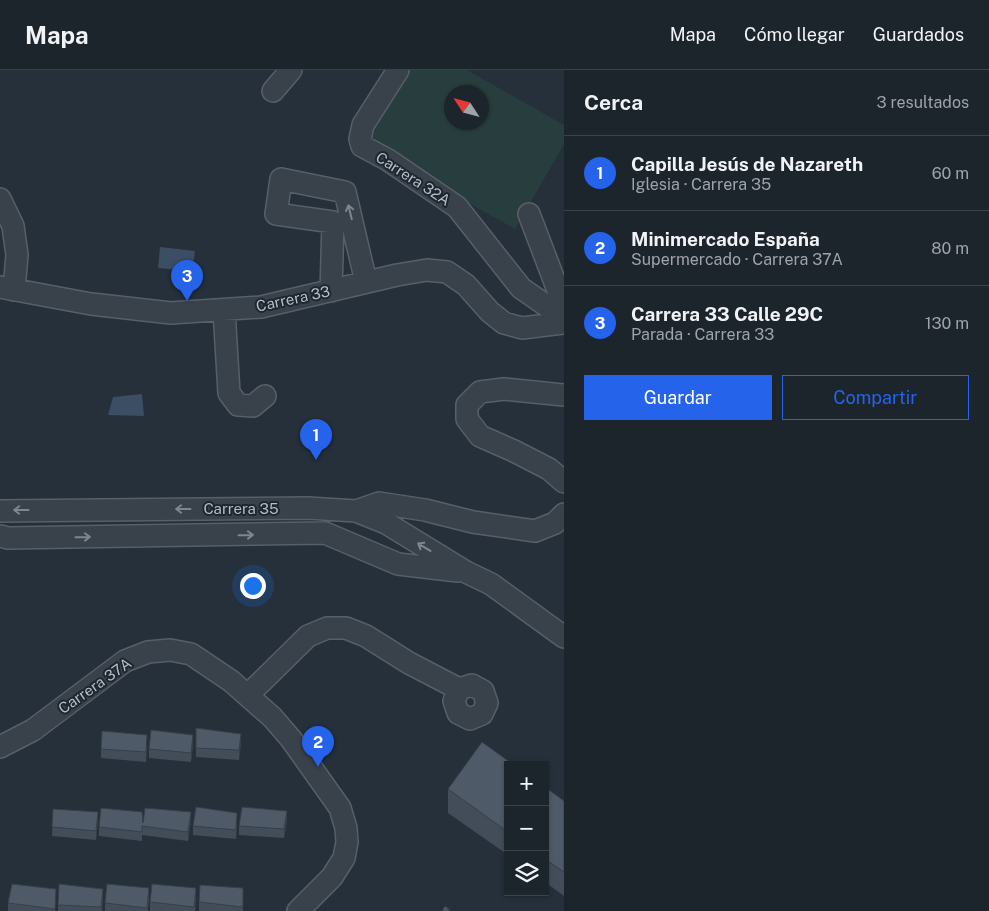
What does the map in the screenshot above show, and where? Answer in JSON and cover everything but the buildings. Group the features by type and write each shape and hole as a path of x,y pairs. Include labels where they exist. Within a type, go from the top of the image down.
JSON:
{"street":[{"path":"273,91 291,70"},
{"name":"Carrera 32A","path":"398,70 363,125 360,139 362,146 388,160 457,207 521,288 564,318"},
{"path":"331,291 333,222 276,214 281,179 345,192 366,282"},
{"path":"0,199 13,226 17,256 7,288"},
{"path":"529,214 564,306"},
{"path":"332,263 361,259"},
{"name":"Carrera 33","path":"7,288 91,304 171,313 261,307 426,270 447,272 466,285 490,312 504,323 522,328 564,323"},
{"path":"224,310 229,393 238,405 252,406 265,396"},
{"path":"564,395 504,389 480,392 468,405 467,419 480,436 549,469 564,482"},
{"path":"356,511 380,503 425,510 473,522 535,531 555,523 564,514"},
{"name":"Carrera 35","path":"0,511 308,508 356,511 386,523 466,572 491,584 564,637"},
{"name":"Carrera 35","path":"0,536 8,538 325,533 398,564 466,572"},
{"path":"248,694 308,636 327,628 346,628 366,636 409,663 459,689"},
{"name":"Carrera 37A","path":"5,740 33,730 124,661 148,652 170,650 191,654 208,664 248,694 272,717 291,739 340,808 346,828 347,842 344,858 332,877 298,911"}],"green space":[{"path":"406,70 467,70 564,125 564,144 515,229 364,144"}],"water":[{"path":"160,247 195,251 192,271 158,268"},
{"path":"142,394 144,416 108,415 113,397"}],"place":[{"name":"Carrera 33 Calle 29C","path":"187,301"},
{"name":"Capilla Jesús de Nazareth","path":"316,460"},
{"name":"Minimercado España","path":"318,767"}]}
